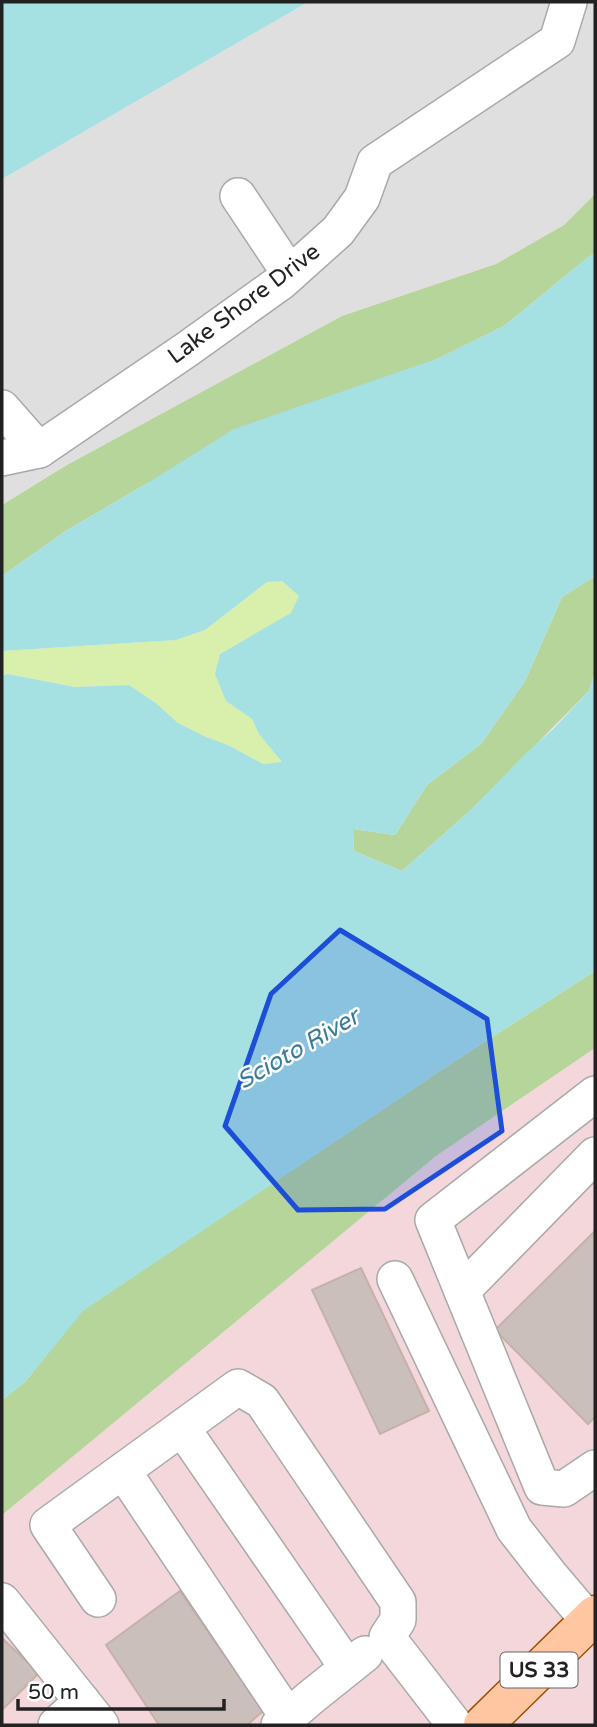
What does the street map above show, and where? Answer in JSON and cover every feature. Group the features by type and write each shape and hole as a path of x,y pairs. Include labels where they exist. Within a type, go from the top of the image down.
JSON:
{"main road":[{"name":"US 33","path":"483,1725 592,1618"}],"street":[{"name":"Lake Shore Drive","path":"2,458 38,450 186,350 290,274 338,231 362,198 375,162 556,41 569,2"},
{"path":"238,196 290,274"},
{"path":"2,408 38,450"},
{"path":"595,1094 433,1220 541,1487 564,1489 595,1468"},
{"path":"462,1291 595,1154"},
{"path":"395,1279 514,1529 550,1575 592,1618"},
{"path":"99,1599 48,1525 238,1387 262,1401 398,1602 398,1620 387,1637 284,1721 123,1471"},
{"path":"182,1428 347,1667"},
{"path":"2,1601 92,1713 57,1725"},
{"path":"387,1637 455,1725"}],"highlighted area":[{"path":"340,930 487,1019 502,1131 385,1209 298,1210 225,1126 271,994"}],"shaded area":[{"path":"308,2 595,2 595,194 564,225 496,264 342,316 67,465 2,505 2,179"},
{"path":"595,1048 595,1725 2,1725 2,1515 436,1156"}],"green space":[{"path":"595,194 595,253 504,326 439,358 146,484 64,532 2,576 2,505 67,465 342,316 496,264 564,225"},
{"path":"595,576 595,671 589,691 473,808 402,871 354,851 353,829 395,835 427,785 481,744 525,681 562,597"},
{"path":"282,581 299,596 292,613 220,654 226,701 252,719 259,734 283,762 263,764 178,723 157,704 129,685 75,687 9,674 2,676 2,651 176,640 205,630 267,582"},
{"path":"595,971 595,1048 436,1156 2,1515 2,1400 25,1382 82,1311 452,1063"}],"water":[{"path":"2,2 308,2 2,179"},
{"name":"Scioto River","path":"595,253 595,576 562,597 525,681 481,744 427,785 395,835 353,829 354,851 402,871 473,808 553,729 589,691 595,671 595,971 452,1063 83,1311 25,1382 2,1400 2,676 8,674 75,687 129,685 157,704 178,723 263,764 282,762 259,734 252,719 226,701 215,674 220,654 291,613 299,596 282,581 267,582 205,630 176,640 2,651 2,576 64,532 234,429 439,358 504,326"}],"building":[{"path":"595,1231 595,1417 588,1424 495,1330"},
{"path":"361,1268 429,1411 380,1434 312,1290"},
{"path":"180,1591 263,1711 247,1725 159,1725 106,1645"},
{"path":"2,1638 39,1673 2,1710"}]}
